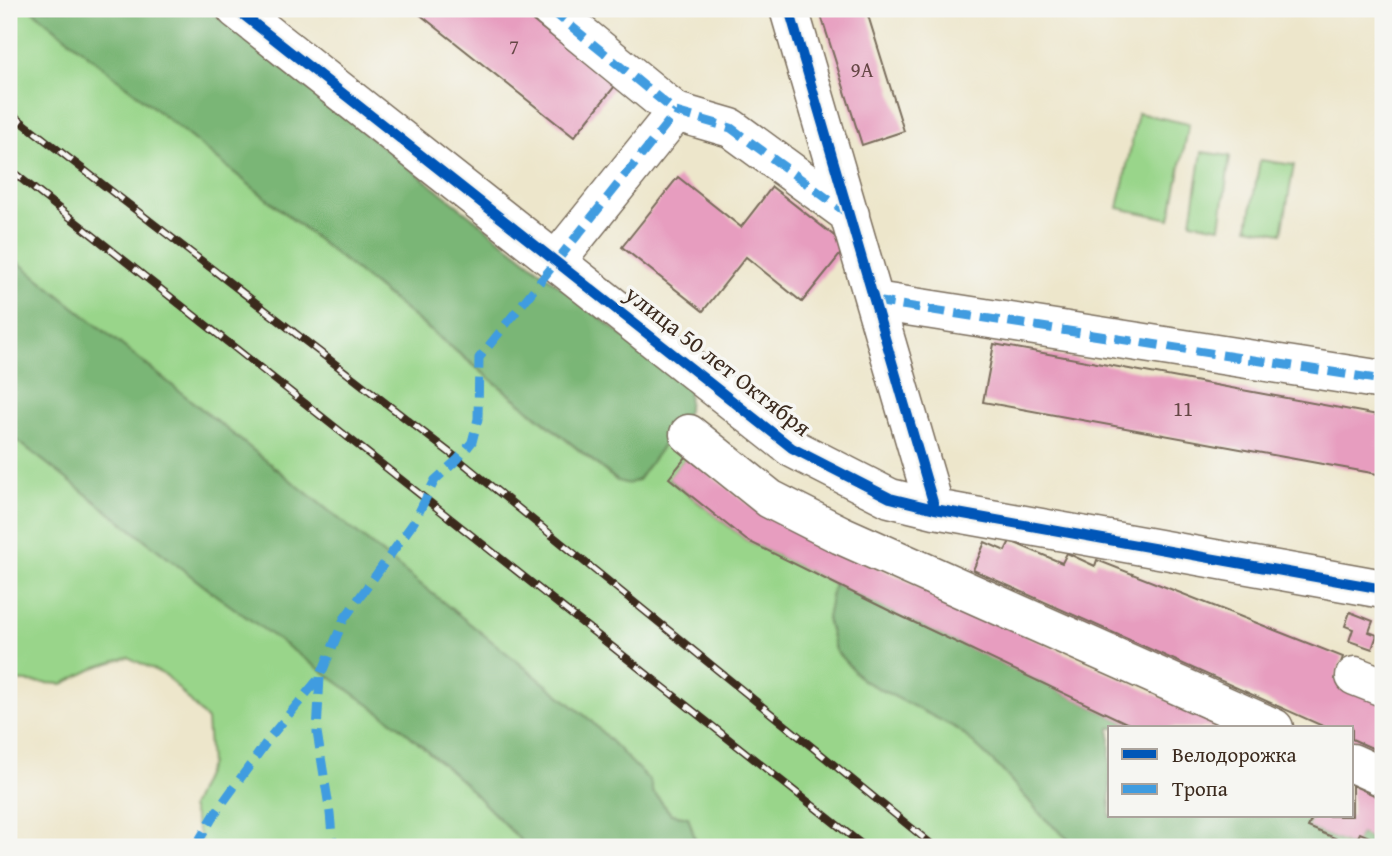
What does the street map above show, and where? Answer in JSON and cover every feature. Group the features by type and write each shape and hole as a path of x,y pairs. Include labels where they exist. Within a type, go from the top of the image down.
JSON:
{"street":[{"name":"улица 50 лет Октября","path":"236,9 792,448 886,506 935,509 1383,589"},
{"path":"550,9 676,111 731,128 850,215"},
{"path":"789,9 935,509"},
{"path":"556,261 676,111"},
{"path":"874,300 1383,380"},
{"path":"689,434 770,499 841,535 1270,726"},
{"path":"841,535 858,529 886,506 893,543 905,562"},
{"path":"1354,764 1383,777"}],"green space":[{"path":"9,9 31,9 617,481 638,480 665,441 686,457 669,479 746,540 834,583 827,618 835,650 862,680 958,729 1000,768 1043,817 1077,847 705,847 696,842 688,817 671,814 653,792 649,781 589,719 9,255"},
{"path":"31,9 208,9 689,388 688,411 638,480 628,484 618,481"},
{"path":"1138,113 1189,124 1170,219 1118,208"},
{"path":"1202,152 1230,156 1220,227 1191,222"},
{"path":"1260,160 1294,165 1282,233 1248,227"},
{"path":"9,255 589,719 650,781 653,792 671,814 688,817 696,842 705,847 527,847 463,782 399,726 217,596 9,434"},
{"path":"9,434 217,596 399,726 463,782 527,847 203,847 191,807 210,764 207,720 167,676 128,657 97,667 63,684 9,681"},
{"path":"834,583 1133,726 1108,726 1108,818 1312,818 1309,828 1354,846 1360,833 1383,843 1383,847 1275,847 1248,840 1235,847 1077,847 1043,817 1000,768 958,729 862,680 835,650 827,618"}],"building":[{"path":"413,9 518,9 615,86 574,137"},
{"path":"819,9 866,9 904,131 862,145"},
{"path":"678,177 741,227 772,187 847,246 802,302 746,257 703,311 622,247"},
{"path":"994,344 1383,416 1383,475 983,402"},
{"path":"686,457 763,515 1224,726 1133,726 746,540 669,478"},
{"path":"1010,541 1062,563 1067,553 1095,566 1097,560 1343,657 1335,679 1383,699 1383,753 1354,740 1354,726 1323,726 973,570 985,542 1005,551"},
{"path":"1350,612 1373,621 1369,632 1377,635 1372,649 1349,641 1353,629 1345,626"},
{"path":"1354,786 1383,799 1383,843 1360,833 1354,846 1308,827 1312,818 1354,818"}],"railway":[{"path":"9,112 458,459 935,847"},
{"path":"9,169 865,847"}],"marked path":[{"path":"550,9 676,112 731,128 847,213"},
{"path":"195,847 216,812 271,736 320,677 344,619 414,522 435,480 472,442 478,419 479,358 676,112"},
{"path":"875,301 1383,380"},
{"path":"320,677 317,732 333,847"}],"cycle path":[{"path":"236,9 792,448 890,498 935,509 1383,589"},
{"path":"789,9 935,509"}]}
